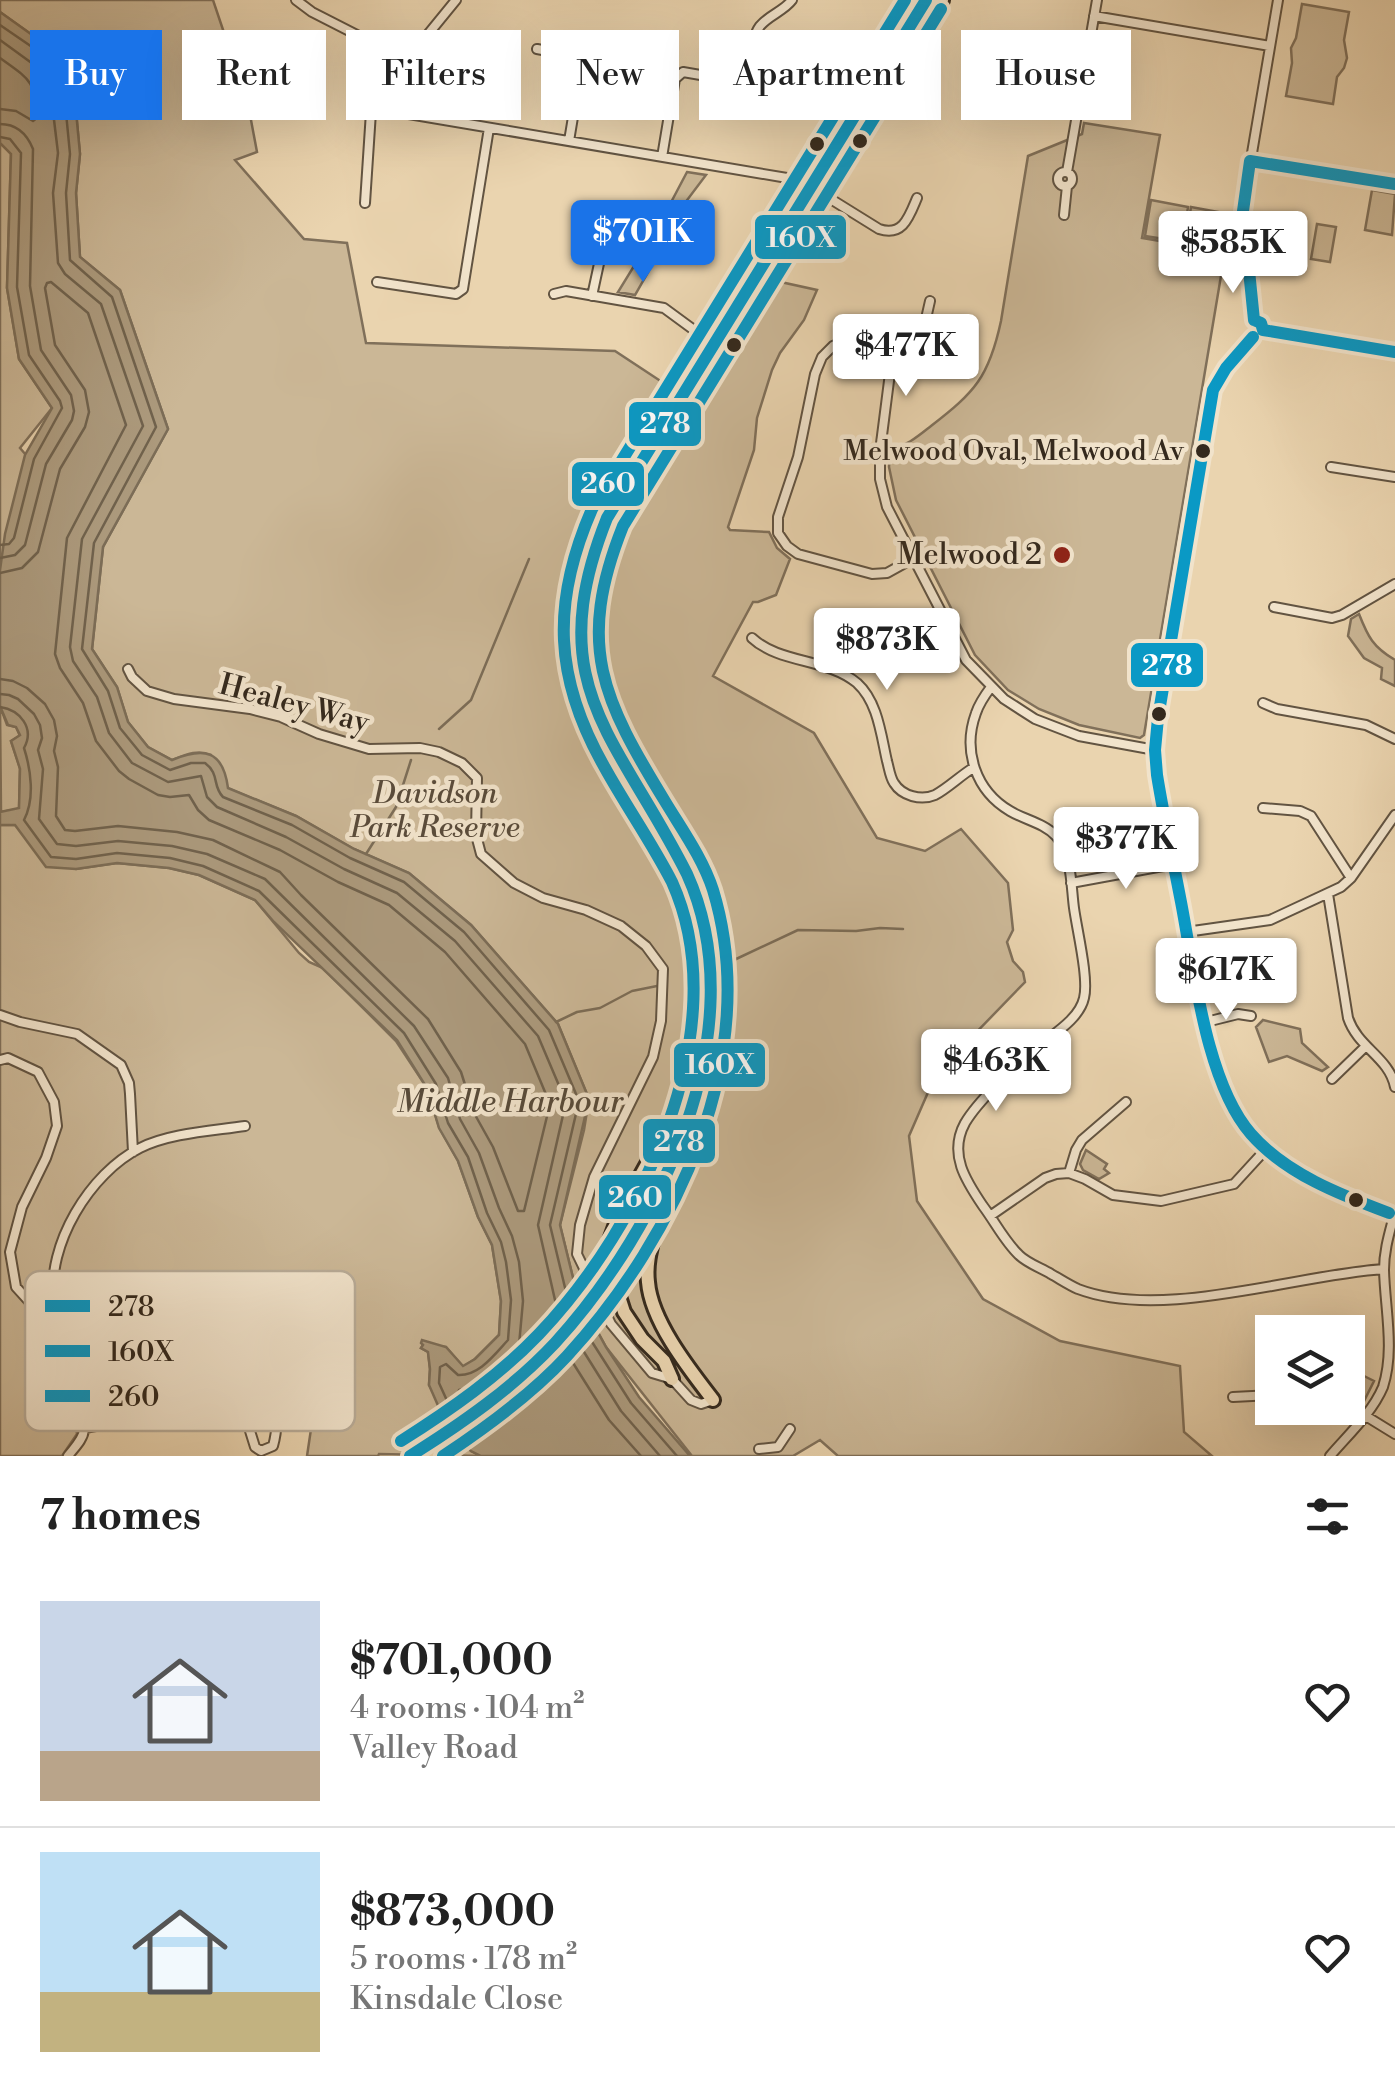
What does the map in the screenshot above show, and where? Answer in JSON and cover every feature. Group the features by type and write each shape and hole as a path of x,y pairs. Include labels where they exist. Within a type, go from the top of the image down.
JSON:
{"highway":[{"path":"907,30 926,0"},
{"path":"432,1456 494,1412 556,1355 612,1292 635,1247 685,1124 702,1066 712,983 705,925 684,868 599,721 583,666 580,616 589,562 607,518 815,190 942,0"},
{"path":"815,190 853,120"},
{"path":"410,1456 521,1376 583,1311 635,1247 663,1203 684,1156 712,1070 724,984 721,948 707,890 601,697 594,675 589,620 601,555 609,536 718,347"},
{"path":"672,1379 664,1361 642,1339 624,1312 612,1278 609,1243 620,1214 676,1112 708,1029"},
{"path":"663,1203 650,1250 651,1298 663,1325 713,1400"}],"street":[{"path":"296,0 347,30"},
{"path":"312,12 321,0"},
{"path":"431,30 456,0"},
{"path":"758,30 792,0"},
{"path":"1064,216 1067,186 1073,179 1067,172 1097,0"},
{"path":"1250,328 1243,211 1278,0"},
{"path":"1094,16 1270,46"},
{"path":"537,49 575,56 582,63 569,141"},
{"path":"662,157 675,79 684,72 699,74"},
{"path":"366,203 372,120"},
{"path":"443,120 799,180 889,232 906,224 917,198"},
{"path":"378,282 456,294 463,289 489,128"},
{"path":"1250,161 1395,184"},
{"path":"592,296 600,258"},
{"path":"554,294 566,291 664,308 718,347"},
{"path":"920,345 930,302"},
{"path":"1365,1415 1382,1390 1391,1351 1392,1325 1384,1269 1393,1217 1316,1183 1267,1148 1238,1116 1206,1022 1186,932 1155,750 1213,390 1224,371 1250,328 1261,323 1263,330 1395,352"},
{"path":"914,558 887,573 872,574 798,554 778,534 778,517 798,457 814,374 822,357 833,346 859,338 943,351"},
{"path":"894,342 880,479 888,507 966,660 1004,699 1035,719 1080,736 1155,750"},
{"path":"1330,467 1395,477"},
{"path":"1274,608 1332,618 1395,584"},
{"path":"752,638 762,647 840,672 856,683 874,710 892,782 902,792 918,798 933,796 973,768"},
{"name":"Healey Way","path":"128,669 147,691 174,699 282,718 370,749 420,748 462,763 476,778 476,835 481,854 494,867 543,898 586,910 621,926 646,946 663,969 664,984 653,1057 594,1177 580,1225 577,1254 611,1324 652,1373 672,1379 691,1400 701,1404 713,1400"},
{"path":"990,687 976,710 971,730 973,768 982,785 1002,806 1044,826 1063,846 1084,998 1077,1014 1029,1054 963,1126 958,1146 966,1182 1020,1256 1077,1289 1115,1298 1181,1299 1384,1269"},
{"path":"1263,704 1366,725 1395,739"},
{"path":"1263,808 1300,810 1310,816 1352,878"},
{"path":"1186,932 1270,920 1328,894 1352,878 1395,815"},
{"path":"1071,883 1174,864"},
{"path":"1328,894 1348,1018 1353,1032 1392,1075 1395,1087"},
{"path":"1206,1022 1238,1014 1251,1016"},
{"path":"0,1015 77,1034 121,1065 129,1083 133,1152"},
{"path":"1332,1079 1366,1046"},
{"path":"0,1060 8,1058 38,1072 54,1102 57,1126 22,1208 10,1252 16,1287 25,1297"},
{"path":"1068,1173 1082,1140 1126,1102"},
{"path":"56,1271 65,1230 82,1202 114,1164 142,1146 200,1131 245,1126"},
{"path":"990,1216 1056,1174 1085,1178 1113,1195 1162,1201 1234,1184 1267,1148"},
{"path":"1232,1397 1255,1395"},
{"path":"1365,1417 1395,1434"},
{"path":"1330,1456 1356,1425"},
{"path":"759,1449 778,1447 790,1429"},
{"path":"68,1456 84,1431"},
{"path":"250,1431 260,1451 273,1446 276,1431"}],"green space":[{"name":"Davidson Park Reserve","path":"0,0 213,0 223,30 182,30 182,120 251,120 257,152 235,160 304,239 347,243 366,343 615,351 699,403 776,281 817,290 804,320 772,370 757,418 754,450 728,527 769,532 777,548 790,559 776,595 753,602 713,676 814,733 877,838 925,851 961,829 1008,883 1013,930 1007,942 1025,982 936,1074 909,1136 917,1201 983,1299 1060,1341 1180,1366 1184,1432 1212,1456 838,1456 820,1440 793,1456 692,1456 606,1347 577,1294 560,1225 589,1099 558,1024 471,925 409,873 354,849 296,816 227,788 211,755 196,753 172,760 148,747 128,722 117,687 92,649 103,547 168,429 120,290 80,257 77,120 162,120 162,30 30,30 30,33 0,12"},
{"path":"1302,4 1349,12 1344,40 1347,58 1337,77 1333,104 1286,96 1291,48"},
{"path":"1084,123 1160,135 1142,238 1225,252 1144,735 1140,738 1079,725 1039,709 1008,690 975,655 896,500 889,467 890,450 912,440 946,414 969,393 985,370 1001,321 1028,156 1082,134"},
{"path":"0,143 11,153 7,288 19,359 52,408 20,448 26,455 0,601"},
{"path":"687,172 706,175 666,228 672,230 667,261 655,260 635,295 618,292 658,227"},
{"path":"1372,190 1395,194 1392,235 1365,230"},
{"path":"1151,200 1188,207 1183,242 1145,236"},
{"path":"1191,207 1229,214 1223,249 1185,243"},
{"path":"1317,224 1336,227 1330,262 1311,259"},
{"path":"1359,614 1372,641 1395,660 1395,686 1381,679 1382,668 1364,658 1348,636 1351,619"},
{"path":"0,706 7,725 16,727 20,736 11,741 20,768 19,809 1,812"},
{"path":"0,825 15,825 76,869 117,863 169,868 199,875 255,900 299,953 323,968 396,1041 427,1088 439,1127 458,1161 492,1245 501,1301 499,1335 463,1367 446,1347 421,1348 428,1352 429,1385 471,1451 481,1456 307,1456 311,1431 355,1431 355,1271 25,1271 25,1431 77,1434 62,1456 0,1456"},
{"path":"1263,1020 1300,1029 1302,1043 1328,1067 1322,1071 1287,1056 1269,1062 1256,1027"},
{"path":"1086,1150 1107,1164 1104,1169 1109,1173 1099,1179 1083,1170 1080,1164"},
{"path":"1365,1376 1374,1381 1365,1399"}],"water":[{"name":"Middle Harbour","path":"0,12 30,33 30,120 77,120 80,257 120,290 168,429 103,547 92,649 117,687 128,722 148,747 172,760 194,754 210,755 222,766 228,788 296,816 354,849 409,873 471,925 558,1024 589,1099 560,1225 577,1294 639,1397 690,1456 481,1456 471,1451 447,1426 429,1385 428,1352 421,1348 421,1343 422,1340 446,1347 463,1366 499,1335 501,1301 492,1245 458,1161 439,1128 427,1088 397,1040 255,900 199,875 169,868 117,863 76,869 46,867 15,825 0,825 0,812 19,808 20,769 11,741 20,735 16,727 8,725 0,706 0,570 25,455 52,408 19,359 7,288 11,154 0,143"}],"waterway":[{"path":"439,729 471,700 529,559"},
{"path":"366,854 396,807 411,760"},
{"path":"734,960 798,930 903,929"},
{"path":"556,1022 577,1012 600,1008 632,991 657,986"}],"transit line":[{"name":"260","path":"401,1441 456,1405 507,1364 577,1290 612,1239 643,1183 668,1123 686,1061 693,1000 689,939 672,882 605,768 576,703 564,640 570,577 592,509 905,0"},
{"name":"278","path":"410,1456 486,1404 555,1343 630,1243 687,1124 704,1060 711,996 706,934 687,874 613,745 596,707 584,668 581,625 588,576 607,518 926,0"},
{"name":"160X","path":"443,1456 539,1384 607,1308 643,1256 675,1199 700,1140 718,1078 727,1015 726,952 704,867 644,766 612,702 599,639 608,568 623,526 941,9"},
{"name":"278","path":"1254,320 1243,211 1250,161 1395,184"},
{"name":"278","path":"1254,320 1261,323 1263,330 1395,352"},
{"name":"278","path":"1253,337 1213,390 1158,718 1157,775 1204,1024 1223,1086 1236,1112 1265,1148 1297,1172 1389,1213"}],"place":[{"name":"Melwood Oval, Melwood Av","path":"1203,451"},
{"name":"Melwood 2","path":"1062,555"}]}
